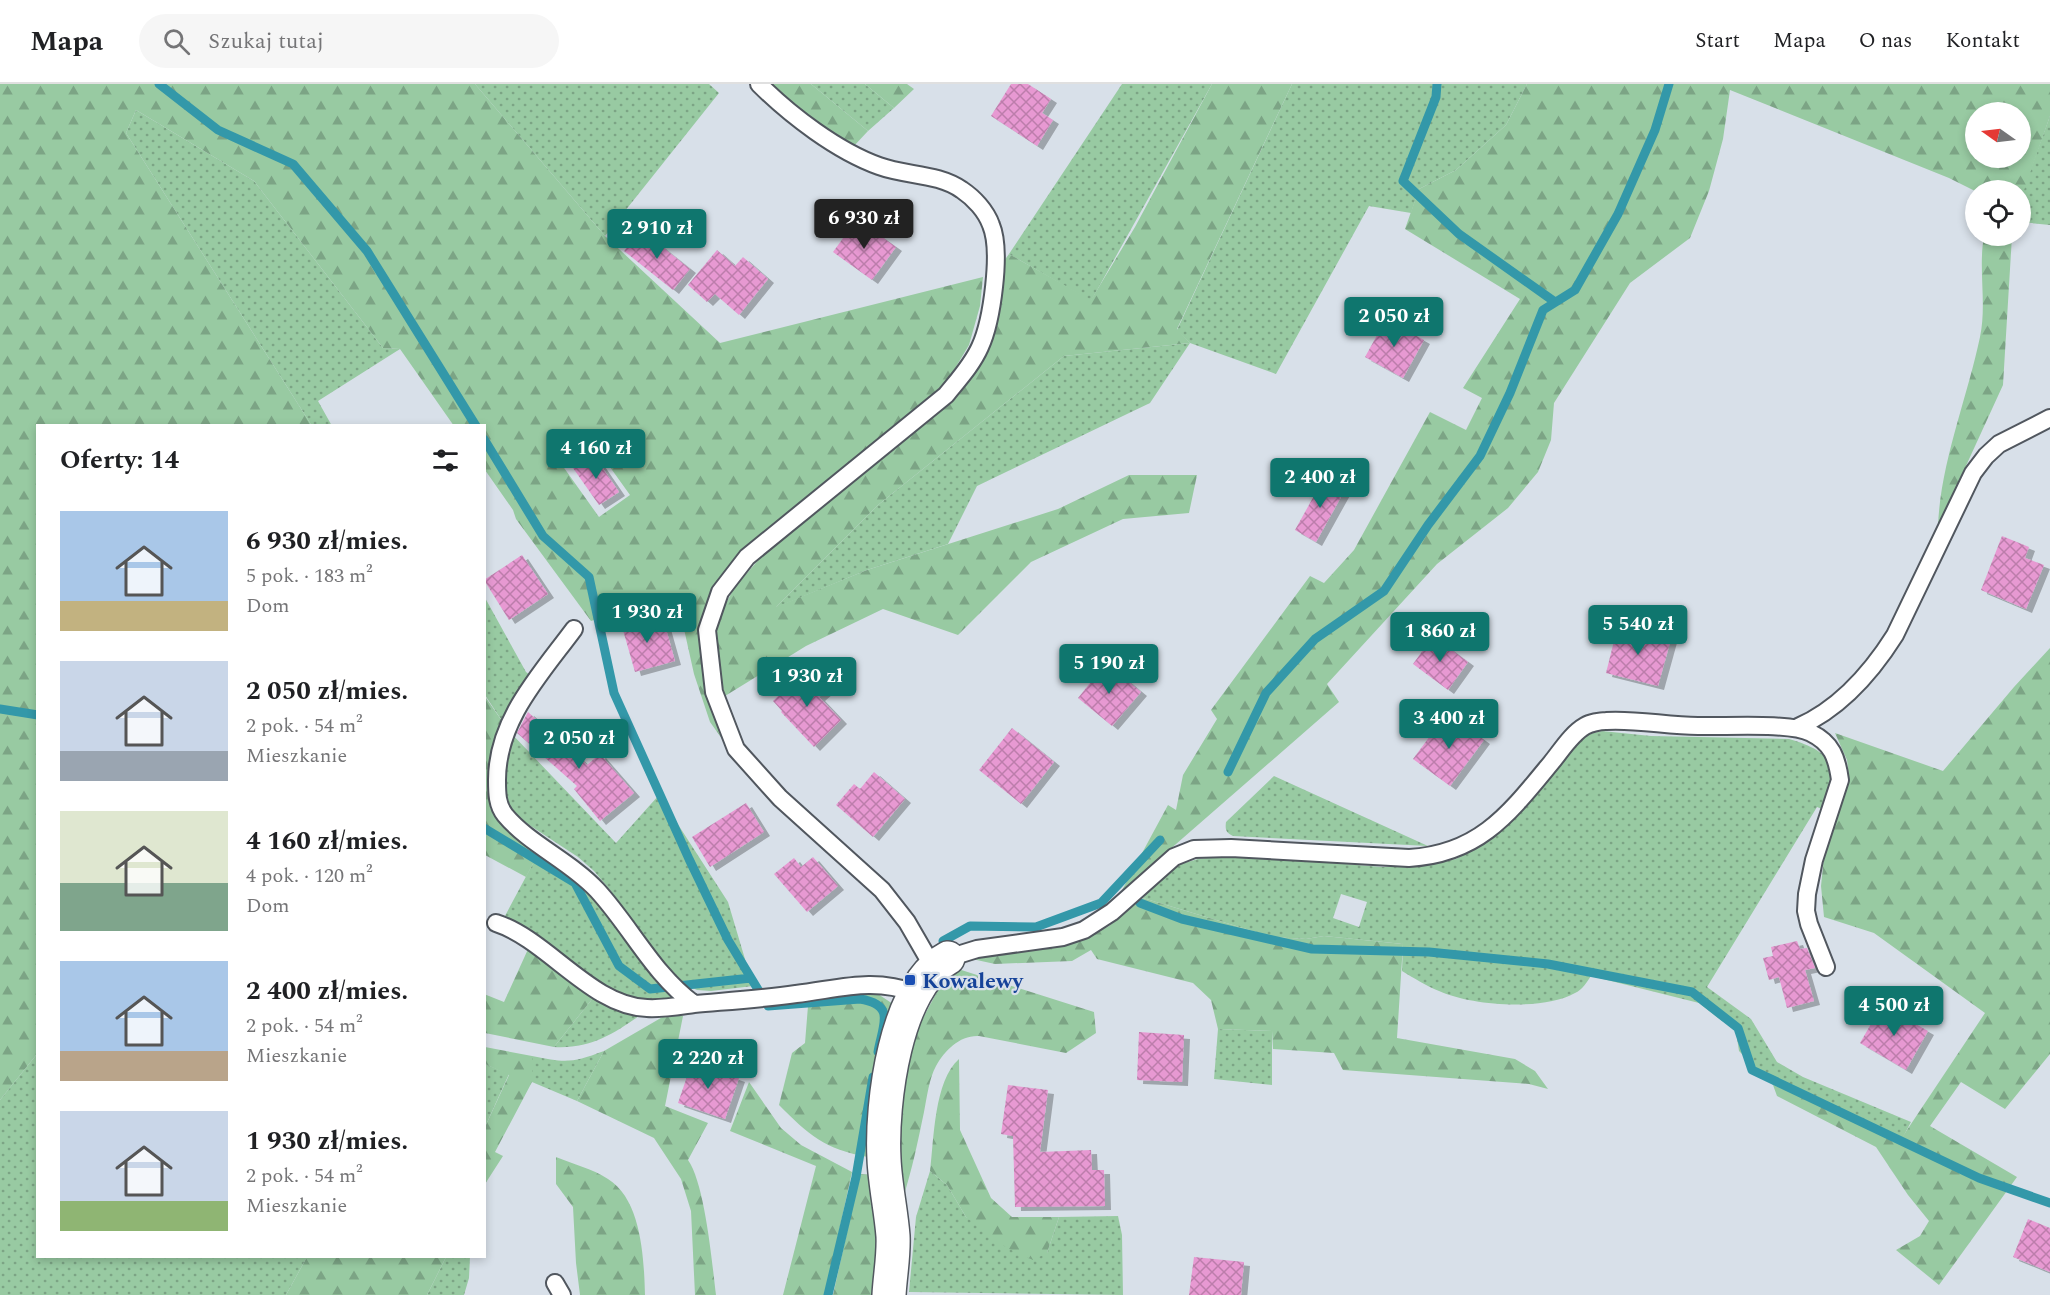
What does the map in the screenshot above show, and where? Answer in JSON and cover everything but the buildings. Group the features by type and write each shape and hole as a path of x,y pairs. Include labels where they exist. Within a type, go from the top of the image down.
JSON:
{"street":[{"path":"889,1295 893,1237 884,1160 884,1107 899,1036 911,1000 932,973"}],"lane":[{"path":"759,84 817,132 852,153 878,166 926,176 962,189 974,199 992,226 996,274 989,317 981,346 966,371 946,395 747,557 720,592 707,630 714,692 736,749 780,798 882,890 902,915 932,973"},
{"path":"496,923 507,927 546,952 599,992 620,1002 646,1009 794,994 874,983 902,988 977,949 1063,937 1084,930 1112,912 1174,857 1194,849 1231,848 1408,858 1430,857 1456,849 1485,834 1510,812 1570,739 1585,726 1603,721 1624,720 1695,726 1798,727 1811,722 1850,692 1881,657 1903,618 1973,473 1986,456 1999,444 2050,418"},
{"path":"574,629 521,700 509,723 503,740 497,774 501,808 513,823 581,874 598,891 679,994 694,1004"},
{"path":"1798,727 1824,741 1834,751 1840,780 1814,860 1807,894 1806,911 1809,924 1826,967"}],"green space":[{"path":"0,84 475,84 605,236 720,343 983,277 980,306 969,345 948,380 919,408 742,553 704,618 730,750 710,722 694,674 676,593 591,621 516,519 513,510 486,471 486,424 453,424 400,349 383,348 254,181 136,110 126,133 311,424 36,424 36,1055 0,1100","holes":["592,442 630,495 599,517 562,465"]},
{"path":"475,84 709,84 719,93 605,236"},
{"path":"768,84 811,84 868,131 853,147 802,112"},
{"path":"811,84 865,84 894,108 868,131"},
{"path":"865,84 907,84 914,89 894,108"},
{"path":"1122,84 1212,84 1091,301 1009,254"},
{"path":"1212,84 1292,84 1177,329 1190,343 1064,356 878,505 776,607 867,570 1058,509 1129,475 1197,475 1189,513 1123,519 1031,562 958,635 883,609 806,646 725,696 716,656 716,623 734,588 761,557 939,411 979,366 995,325 1001,265 1009,254 1091,300 1135,227"},
{"path":"1292,84 1527,84 1506,125 1456,170 1419,189 1411,213 1369,206 1276,374 1190,343 1177,330"},
{"path":"1527,84 2050,84 2050,116 2028,180 1965,180 1965,186 1730,90 1723,139 1709,191 1690,238 1630,283 1554,403 1551,440 1538,472 1508,508 1437,564 1327,684 1339,702 1121,892 1168,805 1176,810 1183,775 1217,719 1211,710 1310,576 1324,583 1354,550 1430,412 1466,430 1482,398 1463,388 1520,299 1405,229 1419,189 1456,170 1506,125"},
{"path":"136,110 254,181 383,348 400,349 318,401 331,424 311,424 126,133"},
{"path":"2050,116 2050,225 2031,223 2031,180 2027,180"},
{"path":"1982,246 2011,246 2003,385 1938,527 1949,456 1982,325"},
{"path":"1190,343 1150,403 977,486 948,544 867,570 775,608 878,505 1064,356"},
{"path":"486,600 526,672 530,675 502,721 486,697"},
{"path":"2050,648 2050,1054 2005,1109 1961,1082 1930,1126 2017,1177 1939,1285 1896,1250 1920,1236 1929,1221 1908,1195 1876,1147 1777,1096 1773,1085 1903,1136 1985,1013 1874,933 1824,917 1821,886 1824,857 1849,777 1847,760 1835,733 1943,771"},
{"path":"486,698 502,721 489,777 491,810 538,854 526,877 486,856"},
{"path":"509,731 616,843 659,795 728,902 753,986 711,991 697,990 686,985 662,962 594,871 578,857 514,815 503,800"},
{"path":"1602,731 1651,736 1789,739 1815,749 1823,756 1828,763 1830,782 1822,809 1817,807 1707,987 1751,1019 1777,1062 1803,1077 1911,1122 1903,1137 1773,1085 1739,1051 1735,1025 1722,1021 1699,1003 1591,976 1578,992 1561,999 1527,1004 1470,1000 1434,989 1402,971 1403,944 1324,936 1306,939 1273,937 1143,898 1171,867 1198,859 1234,855 1382,867 1417,867 1456,859 1474,849 1504,824 1589,734","holes":["1341,894 1367,902 1359,927 1333,918"]},
{"path":"1274,776 1428,846 1229,834 1226,822"},
{"path":"538,854 578,879 597,899 632,950 679,1000 645,999 612,990 505,916"},
{"path":"1143,898 1273,937 1306,939 1324,936 1403,944 1397,1038 1515,1059 1535,1071 1548,1089 1529,1084 1343,1070 1334,1053 1273,1049 1272,1031 1218,1029 1211,1000 1193,983 1097,959 1091,950 1072,961 995,964 972,959 1079,941 1109,926"},
{"path":"529,947 593,998 554,1047 486,1033 486,995 504,1002"},
{"path":"955,968 1094,1012 1096,1033 1066,1053 979,1036 959,1041 949,1049 936,1066 928,1088 915,1155 903,1198 895,1116 916,1031 938,990"},
{"path":"860,992 875,992 893,1004 868,1157 828,1145 799,1125 779,1105 792,1053 805,1043 808,1006 818,999"},
{"path":"593,998 645,1012 613,1033 592,1042 568,1047 554,1047"},
{"path":"666,1015 683,1016 665,1106 708,1123 688,1160 694,1171 703,1205 716,1295 695,1295 691,1211 681,1179 654,1138 577,1101 604,1051"},
{"path":"1218,1029 1272,1031 1272,1085 1214,1079"},
{"path":"486,1047 532,1056 532,1082 495,1152 503,1156 486,1182 486,1125 509,1075 486,1064"},
{"path":"604,1051 577,1101 532,1082 532,1056 569,1061"},
{"path":"36,1055 36,1258 306,1258 286,1295 0,1295 0,1100"},
{"path":"959,1059 960,1130 991,1198 1012,1217 1059,1217 1047,1253 1033,1260 1007,1248 966,1217 947,1185 930,1171 934,1127 940,1096 944,1081"},
{"path":"486,1064 509,1074 486,1125"},
{"path":"749,1082 781,1128 801,1145 852,1172 825,1295 783,1295 816,1166 730,1131"},
{"path":"556,1157 602,1175 619,1189 628,1201 642,1248 645,1295 580,1295 573,1207 556,1184"},
{"path":"930,1171 947,1185 966,1217 1047,1253 1059,1217 1118,1216 1122,1235 1123,1295 909,1292 916,1217"},
{"path":"860,1174 876,1175 878,1295 833,1295"},
{"path":"306,1258 446,1258 427,1295 286,1295"},
{"path":"446,1258 470,1258 469,1278 464,1295 427,1295"}],"waterway":[{"path":"159,84 218,130 293,164 367,251 475,424"},
{"path":"1437,84 1436,97 1403,181 1459,234 1555,302"},
{"path":"1228,772 1266,693 1315,639 1384,591 1428,525 1480,456 1510,393 1543,310 1575,290 1618,214 1655,130 1669,84"},
{"path":"486,442 543,536 589,577 614,693 728,940 768,1006 860,999 871,1002 879,1006 884,1017 878,1052"},
{"path":"0,709 36,715"},
{"path":"486,829 575,883 619,966 650,989 751,978"},
{"path":"943,941 970,926 1036,927 1101,903 1160,840"},
{"path":"1140,903 1182,919 1312,949 1429,952 1548,964 1692,992 1738,1028 1752,1070 1979,1178 2050,1203"},
{"path":"828,1295 856,1177 873,1077"}],"place":[{"name":"Kowalewy","path":"910,980"}]}
